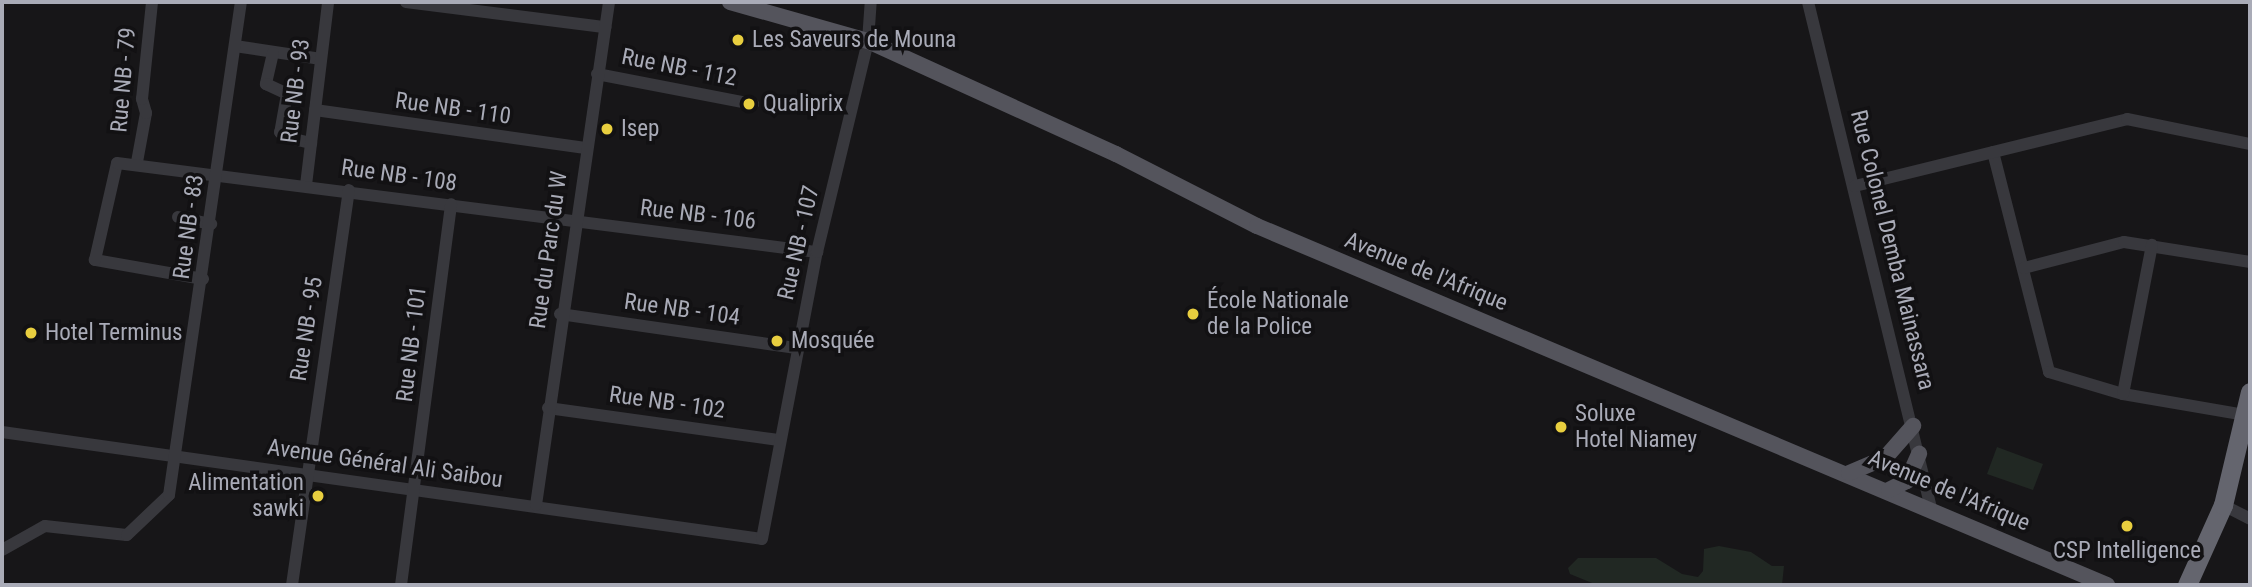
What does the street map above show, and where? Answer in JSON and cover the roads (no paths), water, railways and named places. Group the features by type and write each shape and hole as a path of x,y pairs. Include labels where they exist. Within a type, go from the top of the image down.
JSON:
{"highway":[{"path":"2186,585 2236,512 2250,392"},
{"path":"2201,585 2236,512 2250,453"}],"main road":[{"name":"Avenue de l'Afrique","path":"730,2 869,41 1116,154 1257,226 1849,473 2106,585"},
{"path":"1849,473 1892,453 1913,426"},
{"path":"1889,490 1907,481 1919,454"}],"street":[{"name":"Rue NB - 79","path":"137,162 146,113 142,99 152,2"},
{"name":"Rue NB - 83","path":"2,550 45,526 119,535 136,531 166,501 176,457 204,279 241,2"},
{"name":"Rue NB - 93","path":"306,185 328,2"},
{"path":"406,2 605,27"},
{"name":"Rue du Parc du W","path":"536,505 560,313 609,2"},
{"name":"Rue NB - 107","path":"762,539 817,252 869,41 871,2"},
{"name":"Rue Colonel Demba Mainassara","path":"1808,2 1855,186 1931,508"},
{"path":"235,46 321,59"},
{"path":"272,53 266,84 287,94 282,135 311,143"},
{"name":"Rue NB - 112","path":"597,74 753,104"},
{"name":"Rue NB - 110","path":"315,110 585,148"},
{"path":"1855,186 2127,120 2250,144"},
{"path":"1993,152 2049,372 2123,394 2248,416"},
{"name":"Rue NB - 108","path":"204,279 94,258 115,165 137,162 574,220"},
{"name":"Rue NB - 95","path":"292,585 349,190"},
{"name":"Rue NB - 101","path":"401,585 451,204"},
{"path":"178,217 211,224"},
{"name":"Rue NB - 106","path":"574,220 817,252"},
{"path":"2024,268 2117,243 2152,245 2250,261"},
{"path":"2123,394 2152,245"},
{"name":"Rue NB - 104","path":"560,313 797,348"},
{"name":"Rue NB - 102","path":"548,408 779,440"},
{"name":"Avenue Général Ali Saibou","path":"2,432 536,505 762,539"}],"place":[{"name":"Les Saveurs de Mouna","path":"738,40"},
{"name":"Qualiprix","path":"749,104"},
{"name":"Isep","path":"607,129"},
{"name":"École Nationale de la Police","path":"1193,314"},
{"name":"Hotel Terminus","path":"31,333"},
{"name":"Mosquée","path":"777,341"},
{"name":"Soluxe Hotel Niamey","path":"1561,427"},
{"name":"Alimentation sawki","path":"318,496"},
{"name":"CSP Intelligence","path":"2127,526"}]}
